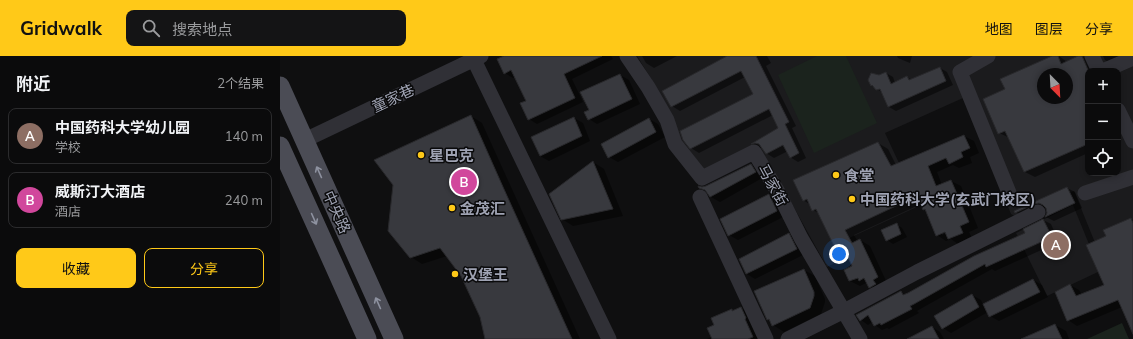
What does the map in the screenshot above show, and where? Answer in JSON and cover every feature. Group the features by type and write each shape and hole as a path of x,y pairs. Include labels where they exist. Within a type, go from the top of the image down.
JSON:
{"main road":[{"name":"中央路","path":"280,86 394,339"},
{"name":"中央路","path":"280,146 367,339"}],"street":[{"name":"马家街","path":"627,56 648,87 667,120 675,144 702,178 754,152 778,192 801,238 844,311"},
{"path":"988,56 960,72 1010,195"},
{"path":"1092,56 1098,68"},
{"path":"478,58 609,339"},
{"name":"童家巷","path":"304,140 478,58"},
{"path":"1110,68 1133,58"},
{"path":"1121,116 1133,141"},
{"path":"1085,193 1133,177"},
{"path":"700,197 766,339"},
{"path":"788,339 917,272 1038,212"},
{"path":"844,311 860,339"}],"shaded area":[{"name":"中国药科大学(玄武门校区)","path":"637,56 1133,56 1133,336 1074,191 1016,217 1011,214 963,98 885,133 919,206 834,245 841,260 827,267 777,177 756,146 704,171 678,137 655,85"},
{"path":"817,56 846,56 877,123 814,153 778,75"},
{"path":"1073,205 1100,271 1047,296 1016,233"},
{"path":"1122,323 1129,339 1087,339"}],"building":[{"path":"504,56 602,56 564,74 575,98 528,120 520,103 526,101 511,70 504,74 497,59"},
{"path":"727,56 756,56 789,122 785,124 799,153 790,158 783,145 766,154 759,144 751,144 778,128 769,109 690,149 683,140 680,131 753,94 741,71 671,107 662,91"},
{"path":"1052,56 1058,56 1061,64 1078,56 1082,56 1087,68 1085,68 1085,145 1024,172 1005,131 998,134 983,99 1005,89 1000,79"},
{"path":"940,67 946,81 888,107 880,89 876,90 872,85 871,86 868,80 871,73 879,75 886,72 891,84 907,76 909,80"},
{"path":"620,74 632,99 588,120 584,112 589,110 580,92"},
{"name":"金茂汇","path":"471,115 572,339 485,339 480,317 461,276 440,248 410,258 388,231 393,185 374,160"},
{"path":"574,117 582,136 540,156 531,137"},
{"path":"649,118 656,132 608,158 601,144"},
{"path":"964,135 970,148 961,152 963,157 949,164 946,158 928,166 936,186 951,180 969,222 960,226 963,233 948,239 945,232 936,236 925,209 923,210 917,196 845,230 852,243 860,239 878,277 873,280 876,284 869,288 864,278 859,281 858,278 849,281 844,270 852,266 842,244 835,248 816,209 812,211 807,199 803,201 793,180 878,142 891,166"},
{"path":"593,161 613,209 561,220 549,194"},
{"path":"751,164 756,172 710,197 705,190 699,188 698,186 706,186"},
{"path":"1067,187 1075,203 1045,217 1047,213 1046,208 1039,203 1015,213 1014,211"},
{"path":"769,194 777,211 728,236 720,219"},
{"path":"1131,218 1133,223 1133,334 1118,300 1067,321 1055,292 1070,284 1076,296 1104,285 1086,245 1106,236 1103,230"},
{"path":"1043,219 1052,237 986,267 985,264 910,306 912,309 881,325 880,323 874,326 868,315 860,321 856,315 901,291 903,295 908,293 974,256 1025,233 1023,229"},
{"path":"897,223 901,234 886,241 881,230"},
{"path":"789,233 797,249 746,274 739,259"},
{"path":"804,269 814,292 810,308 772,326 769,319 767,320 754,291"},
{"path":"1033,279 1040,292 989,317 983,304"},
{"path":"972,294 979,307 942,329 934,316"},
{"path":"741,307 753,337 748,339 712,339 707,328 714,325 711,318 732,309 732,311"},
{"path":"1055,324 1062,339 1021,339"},
{"path":"932,326 939,339 907,339"}],"place":[{"name":"星巴克","path":"421,155"},
{"name":"食堂","path":"836,175"},
{"name":"威斯汀大酒店","path":"464,182"},
{"name":"中国药科大学(玄武门校区)","path":"852,199"},
{"name":"金茂汇","path":"452,208"},
{"name":"中国药科大学幼儿园","path":"1056,245"},
{"name":"汉堡王","path":"455,274"}]}
